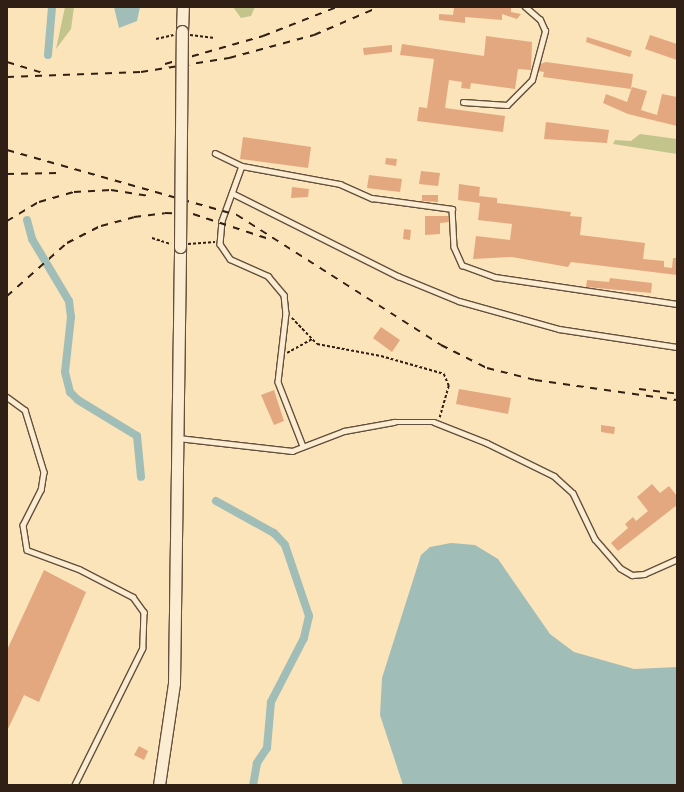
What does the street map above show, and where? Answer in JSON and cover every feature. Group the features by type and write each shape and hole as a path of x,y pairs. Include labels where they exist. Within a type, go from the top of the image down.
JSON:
{"street":[{"path":"159,785 174,683 183,7"}],"lane":[{"path":"463,102 507,105 532,80 545,31 540,20 525,7"},
{"path":"215,154 242,166 340,184 372,198 452,209 454,246 462,265 494,277 677,304"},
{"path":"242,166 220,228 222,248 233,261 274,281 284,295 286,313 278,382 303,446"},
{"path":"232,193 398,276 466,304 558,329 677,347"},
{"path":"7,397 25,410 44,472 41,490 23,524 26,550 78,569 133,597 144,612 142,648 75,785"},
{"path":"178,438 274,452 303,446 344,431 394,422 438,424 554,476 573,493 595,539 620,568 632,575 644,574 677,559"}],"path":[{"path":"156,39 182,34 215,38"},
{"path":"152,238 180,245 216,241"},
{"path":"286,313 312,339 336,350 381,356 444,374 450,386 438,424"},
{"path":"280,357 312,339"}],"green space":[{"path":"65,7 74,7 71,29 56,49"},
{"path":"233,7 255,7 251,16 241,18"},
{"path":"640,134 677,139 677,154 613,144 615,140 631,141"}],"water":[{"path":"114,7 140,7 137,21 119,28"},
{"path":"451,543 475,545 498,559 550,634 574,652 634,669 677,667 677,785 403,785 380,715 382,678 421,555 430,547"}],"building":[{"path":"454,8 511,8 511,12 521,14 517,19 502,14 502,20 465,17 465,23 439,20 439,14 453,15"},
{"path":"650,35 677,44 677,60 645,49"},
{"path":"486,36 532,42 531,70 518,69 515,89 471,83 470,89 461,88 462,82 449,80 445,108 505,116 503,132 417,121 419,107 427,108 434,59 400,55 402,44 484,56"},
{"path":"587,37 632,51 630,57 586,42"},
{"path":"392,45 392,52 364,55 363,48"},
{"path":"546,62 633,74 631,89 543,77 544,72 538,71 540,64"},
{"path":"632,87 647,91 641,110 657,115 662,94 677,97 677,126 628,114 603,103 606,94 627,102"},
{"path":"546,122 609,130 607,143 544,139"},
{"path":"243,137 311,147 308,168 240,159"},
{"path":"386,158 397,159 396,166 385,164"},
{"path":"421,171 440,173 438,186 419,184"},
{"path":"369,175 402,179 400,192 367,188"},
{"path":"459,184 480,187 479,196 497,198 497,203 571,212 570,216 582,217 580,235 645,243 643,259 664,261 664,267 672,268 673,258 677,258 677,275 571,262 568,267 512,257 473,259 476,236 510,240 512,224 478,220 480,203 458,200"},
{"path":"292,187 309,189 308,197 291,198"},
{"path":"422,195 438,195 438,202 422,201"},
{"path":"425,216 449,216 449,222 440,223 440,234 425,235"},
{"path":"404,229 411,230 410,240 403,239"},
{"path":"610,278 652,283 651,293 586,287 587,280 609,282"},
{"path":"381,327 400,340 392,352 373,338"},
{"path":"459,389 511,398 508,414 456,404"},
{"path":"274,390 284,421 274,425 261,395"},
{"path":"601,425 615,427 614,434 601,432"},
{"path":"652,484 660,493 669,486 677,496 677,505 618,551 611,543 628,528 625,524 633,517 636,521 648,511 637,497"},
{"path":"44,570 86,592 39,702 24,695 7,731 7,650"},
{"path":"139,746 148,751 144,760 134,755"}],"waterway":[{"path":"48,55 52,7"},
{"path":"27,220 32,239 69,301 71,317 65,372 70,392 78,400 137,436 141,477"},
{"path":"216,501 274,533 285,545 309,616 304,638 271,702 267,748 257,763 253,785"}],"railway":[{"path":"165,64 263,36 337,7"},
{"path":"7,77 141,72 229,58 314,35 379,7"},
{"path":"7,62 43,73"},
{"path":"7,150 237,215 441,345 487,368 535,380 677,400"},
{"path":"7,174 58,173"},
{"path":"7,221 39,202 74,192 111,190 148,196"},
{"path":"7,296 67,243 101,226 134,217 165,213 193,214 269,239"},
{"path":"639,389 677,394"}]}
